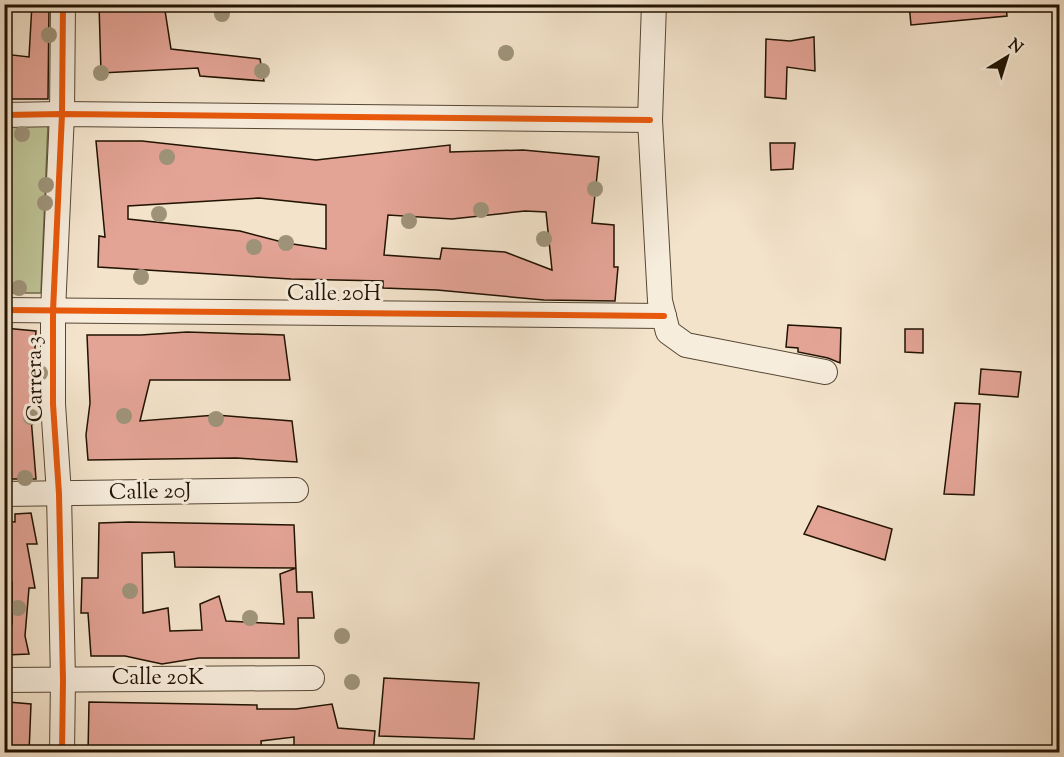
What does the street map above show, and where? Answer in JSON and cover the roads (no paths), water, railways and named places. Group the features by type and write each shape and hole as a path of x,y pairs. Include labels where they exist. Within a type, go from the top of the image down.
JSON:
{"street":[{"name":"Carrera 3","path":"62,753 63,680 59,494 53,404 53,311 62,114 63,4"},
{"path":"654,4 651,120 660,301 668,332 686,345 825,372"},
{"path":"4,115 651,120"},
{"name":"Calle 20H","path":"4,310 664,316"},
{"name":"Calle 20J","path":"4,494 296,490"},
{"name":"Calle 20K","path":"4,681 312,678"}]}
